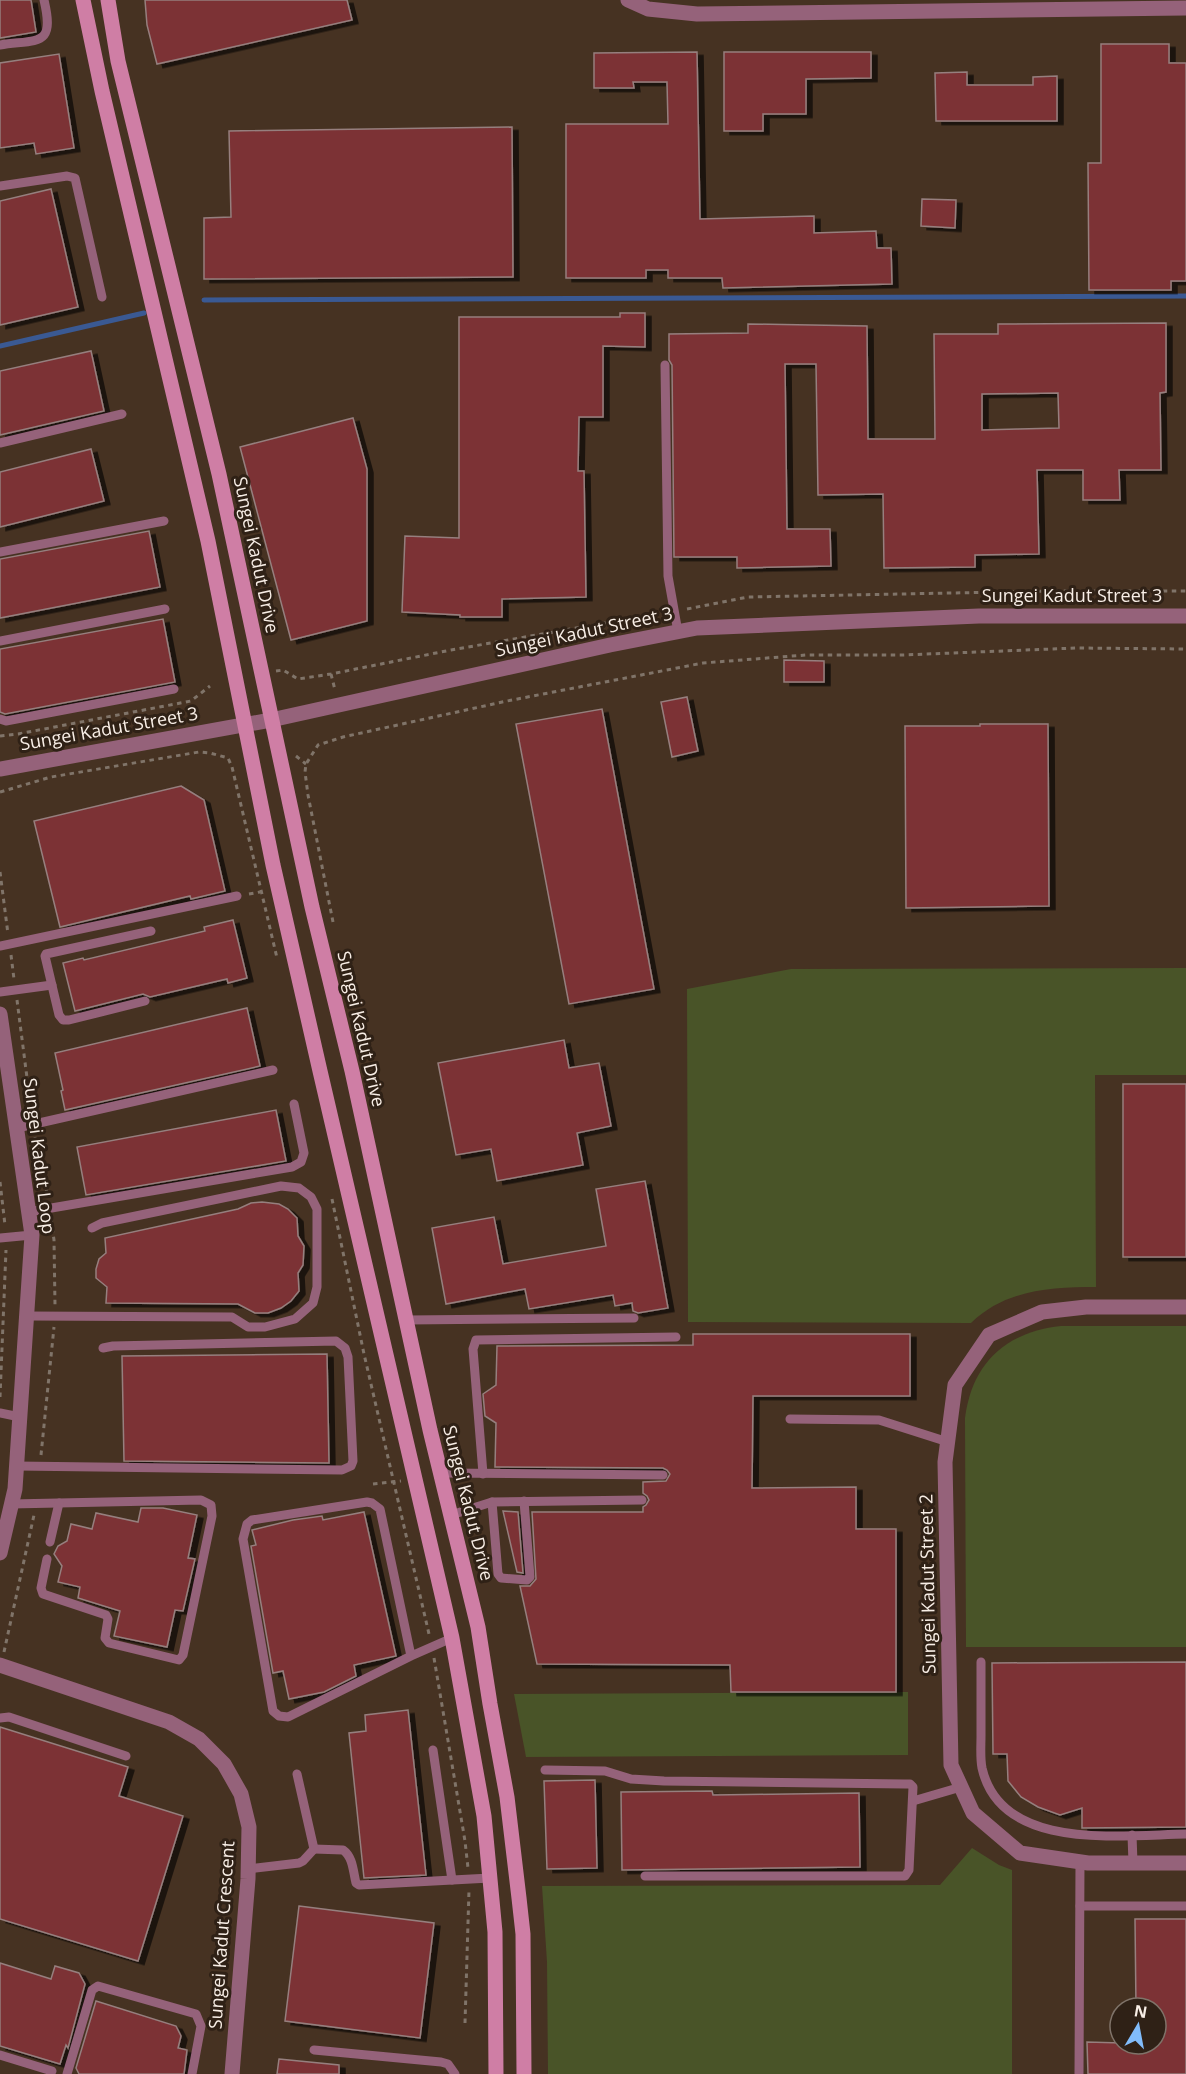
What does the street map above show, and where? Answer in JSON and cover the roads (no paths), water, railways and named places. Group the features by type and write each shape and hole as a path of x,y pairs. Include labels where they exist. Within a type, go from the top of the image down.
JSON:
{"main road":[{"path":"83,0 102,91 208,541 276,876 452,1638 484,1816 495,1932 496,2074"},
{"name":"Sungei Kadut Drive","path":"108,0 118,61 219,474 271,720 478,1628 507,1797 523,1934 524,2074"}],"street":[{"path":"628,0 648,9 697,14 877,6 1186,8"},
{"name":"Sungei Kadut Street 3","path":"0,769 271,720 697,628 979,616 1186,616"},
{"name":"Sungei Kadut Loop","path":"0,1014 3,1054 32,1235 16,1466 11,1504 2,1531 0,1553"},
{"name":"Sungei Kadut Street 2","path":"1186,1307 1086,1307 1042,1312 989,1335 955,1384 945,1462 951,1765 974,1813 1020,1853 1080,1862 1186,1863"},
{"name":"Sungei Kadut Crescent","path":"0,1665 169,1722 199,1739 224,1764 241,1794 249,1827 248,1869 232,2074"}],"lane":[{"path":"0,45 41,39 47,34 49,22 44,0"},
{"path":"0,186 67,176 75,178 102,297"},
{"path":"665,365 668,576 678,632"},
{"path":"0,443 122,414"},
{"path":"0,552 164,522"},
{"path":"0,641 165,609"},
{"path":"0,719 6,722 174,689"},
{"path":"0,946 237,896"},
{"path":"146,1001 63,1020 59,1015 45,958 46,954 151,931"},
{"path":"0,992 52,985"},
{"path":"16,1128 273,1070"},
{"path":"28,1212 292,1167 301,1162 304,1153 294,1104"},
{"path":"27,1316 232,1317 248,1327 265,1327 295,1319 314,1303 317,1287 317,1209 311,1197 299,1188 281,1186 102,1223 92,1228"},
{"path":"3,1238 32,1235"},
{"path":"407,1320 634,1318"},
{"path":"483,1474 473,1349 476,1340 676,1337"},
{"path":"16,1466 342,1470 351,1466 353,1461 348,1357 345,1348 336,1341 106,1346 103,1348"},
{"path":"0,1413 20,1417"},
{"path":"790,1419 879,1420 948,1442"},
{"path":"441,1473 663,1475"},
{"path":"11,1504 201,1500 211,1505 212,1516 182,1658 175,1661 106,1641 108,1617 106,1615 43,1594 41,1588 47,1559"},
{"path":"451,1515 492,1502 642,1500"},
{"path":"492,1502 498,1574 501,1578 527,1580 530,1577 524,1501"},
{"path":"411,1656 378,1505 366,1502 252,1520 246,1524 243,1539 275,1714 288,1717 452,1638"},
{"path":"50,1542 59,1503"},
{"path":"981,1662 981,1765 988,1789 1002,1805 1026,1823 1071,1834 1186,1834"},
{"path":"0,1718 9,1717 126,1756"},
{"path":"433,1750 452,1880"},
{"path":"545,1770 605,1771 631,1779 664,1781 910,1784 913,1787 909,1870 905,1876 645,1876"},
{"path":"297,1774 314,1849"},
{"path":"913,1801 961,1786"},
{"path":"1132,1834 1133,1863"},
{"path":"248,1869 298,1863 314,1849 343,1850 350,1856 356,1883 359,1885 490,1878"},
{"path":"1079,2074 1080,1862"},
{"path":"1080,1906 1186,1906"},
{"path":"66,2074 92,1990 98,1986 196,2014 201,2026 192,2074"},
{"path":"314,2050 441,2062 448,2064 455,2074"},
{"path":"0,2055 52,2071"}],"waterway":[{"path":"204,300 1186,296"},
{"path":"0,346 144,313"}]}
